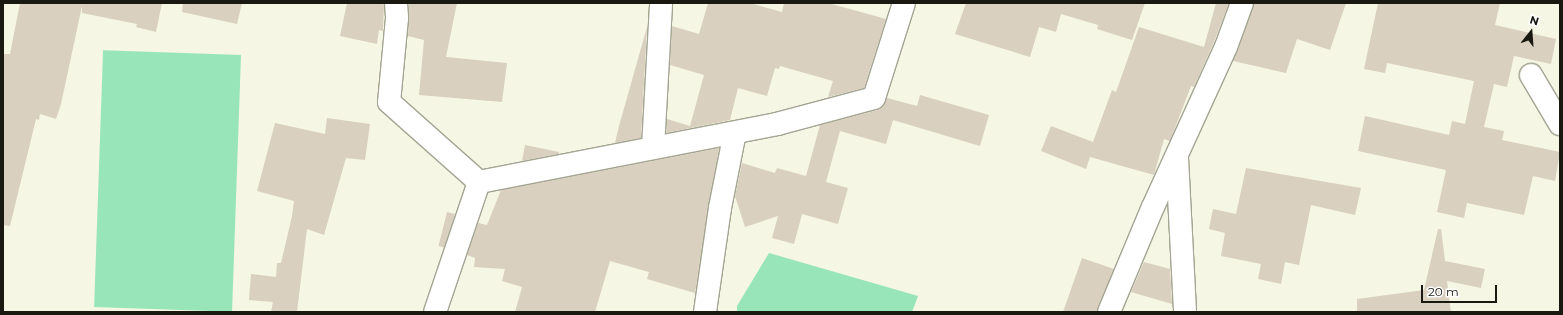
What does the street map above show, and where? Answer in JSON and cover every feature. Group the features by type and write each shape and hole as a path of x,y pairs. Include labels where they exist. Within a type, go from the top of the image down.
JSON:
{"street":[{"path":"396,3 398,18 389,102 479,182"},
{"path":"653,148 661,3"},
{"path":"479,182 735,132 874,98 904,3"},
{"path":"1109,312 1115,291 1226,47 1242,3"},
{"path":"1531,75 1560,124"},
{"path":"705,312 720,208 735,132"},
{"path":"1177,155 1185,312"},
{"path":"435,312 479,182"}],"shaded area":[{"path":"103,50 241,55 232,312 94,307"},
{"path":"769,253 918,296 912,312 737,312 737,306"}],"building":[{"path":"20,3 162,3 156,32 136,27 137,24 82,13 82,6 61,104 56,119 40,114 39,120 36,119 10,226 3,225 3,54 10,54"},
{"path":"183,3 242,3 237,24 182,12"},
{"path":"347,3 384,3 383,31 379,30 377,44 340,36"},
{"path":"409,3 457,3 446,57 507,63 502,102 419,95 424,40 408,36"},
{"path":"708,3 750,3 782,12 784,3 828,3 886,19 864,88 828,97 833,81 780,66 779,69 775,68 767,96 738,88 730,120 666,133 667,119 690,126 704,75 670,65 672,26 699,34"},
{"path":"966,3 1145,3 1132,40 1097,29 1098,25 1061,14 1056,32 1039,27 1030,57 955,34"},
{"path":"1216,3 1229,3 1194,87 1191,86 1170,141 1164,139 1154,175 1090,157 1086,169 1041,151 1051,126 1093,142 1112,90 1116,92 1139,27 1204,47"},
{"path":"1254,3 1346,3 1330,50 1297,39 1286,73 1233,61"},
{"path":"1378,3 1500,3 1495,25 1556,39 1551,64 1514,56 1507,87 1494,84 1484,127 1504,131 1502,140 1560,152 1555,181 1533,176 1524,215 1467,203 1464,218 1437,212 1446,170 1358,151 1365,116 1449,135 1452,121 1465,124 1474,81 1387,63 1385,73 1364,69"},
{"path":"647,27 641,138 615,143 619,126"},
{"path":"920,95 989,115 980,146 893,120 886,144 840,131 826,182 848,188 838,224 802,214 794,244 772,238 778,216 745,227 735,196 742,163 775,173 777,168 806,176 820,125 878,110 883,107 887,98 917,106"},
{"path":"327,118 370,124 365,160 346,158 324,235 307,229 297,312 271,312 273,302 249,300 251,274 276,277 277,263 281,263 292,216 294,201 257,191 275,123 325,134"},
{"path":"525,145 559,152 559,154 522,161"},
{"path":"719,148 695,293 647,279 649,272 610,261 595,312 515,312 522,287 502,281 505,269 474,267 475,258 467,255 478,223 487,225 501,190"},
{"path":"1246,168 1361,188 1355,215 1311,205 1299,265 1285,262 1281,284 1258,279 1261,264 1221,256 1225,233 1209,229 1213,209 1236,214"},
{"path":"447,212 455,214 446,248 439,246"},
{"path":"1438,229 1441,229 1445,261 1485,269 1481,288 1447,281 1451,312 1357,312 1357,299 1424,290"},
{"path":"1082,258 1114,269 1097,312 1063,312"},
{"path":"1144,262 1170,269 1172,304 1131,292"}]}
